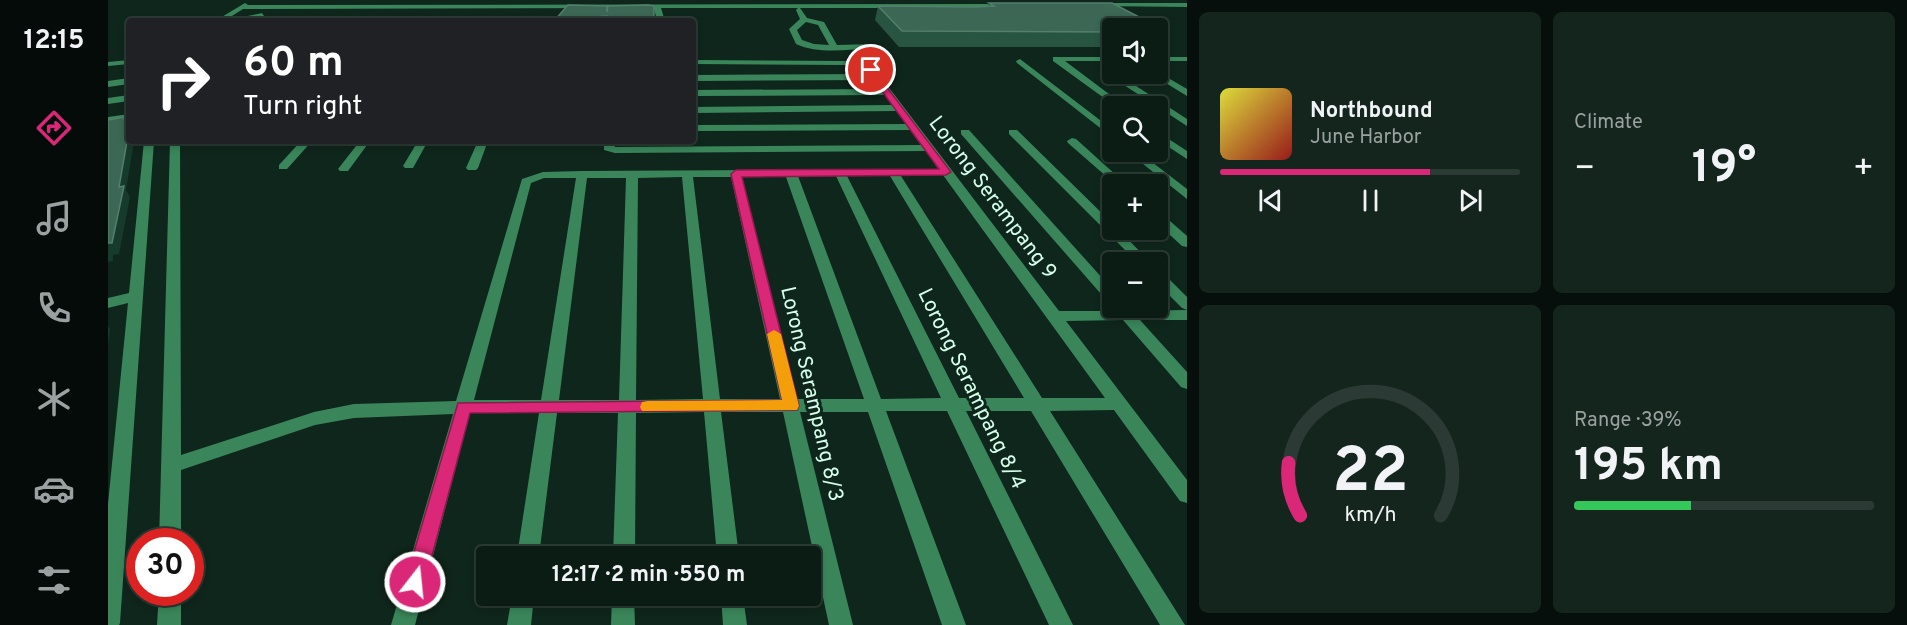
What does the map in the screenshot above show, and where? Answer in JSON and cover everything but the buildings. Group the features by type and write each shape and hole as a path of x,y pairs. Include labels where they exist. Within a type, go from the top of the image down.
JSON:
{"street":[{"path":"224,18 253,0"},
{"path":"853,1 950,0"},
{"path":"983,0 991,6"},
{"path":"1172,0 1185,5"},
{"path":"241,7 659,14 714,3 796,6 1020,6"},
{"path":"1148,11 1173,12 1156,5"},
{"path":"1088,6 1185,5"},
{"path":"796,6 804,19 821,24 834,47"},
{"path":"867,6 876,15"},
{"path":"302,14 311,7"},
{"path":"976,14 1006,14"},
{"path":"246,18 255,15 368,15"},
{"path":"804,19 793,29 798,41 812,46 875,46"},
{"path":"1102,59 1056,59 1106,96"},
{"path":"1092,59 1102,66"},
{"path":"1169,59 1187,59"},
{"path":"1169,59 1187,70"},
{"path":"1020,61 1102,126"},
{"path":"108,64 126,62"},
{"name":"Lorong Serampang 9","path":"696,63 848,63 866,68 876,77 1187,495"},
{"path":"696,75 876,77"},
{"path":"108,84 126,81"},
{"path":"1168,82 1187,93"},
{"path":"1129,84 1187,123"},
{"path":"696,93 887,92"},
{"path":"108,101 126,98"},
{"path":"707,162 697,128 696,110 899,108"},
{"path":"108,120 126,117"},
{"path":"697,128 913,128"},
{"path":"965,132 1102,287"},
{"path":"1013,132 1134,252"},
{"path":"1072,141 1110,174"},
{"path":"1168,142 1187,156"},
{"path":"108,623 149,144"},
{"path":"170,528 175,144"},
{"path":"283,167 304,144"},
{"path":"344,169 363,144"},
{"path":"409,166 421,144"},
{"path":"472,168 482,144"},
{"path":"609,144 608,148 615,150 707,162 928,148"},
{"path":"707,162 736,174 946,172"},
{"path":"403,625 526,180 533,176 582,174 687,174 707,162"},
{"path":"1146,162 1187,195"},
{"name":"Lorong Serampang 8/4","path":"840,173 1061,625"},
{"path":"894,173 1173,625"},
{"path":"529,546 547,407 582,174"},
{"path":"624,546 632,174"},
{"path":"687,174 727,546"},
{"name":"Lorong Serampang 8/3","path":"736,174 842,625"},
{"path":"791,174 954,625"},
{"path":"1168,226 1187,243"},
{"path":"1168,286 1187,305"},
{"path":"108,303 136,296"},
{"path":"1054,316 1102,313"},
{"path":"1168,314 1187,315"},
{"path":"1130,318 1187,383"},
{"path":"170,466 334,415 354,411 464,407 1120,404"},
{"path":"169,625 170,606"},
{"path":"519,625 522,606"},
{"path":"623,606 623,625"},
{"path":"733,606 735,625"}],"slow traffic":[{"path":"648,407 791,406 774,334"}],"route":[{"path":"415,582 464,407 791,406 736,174 946,172 871,70"}]}
